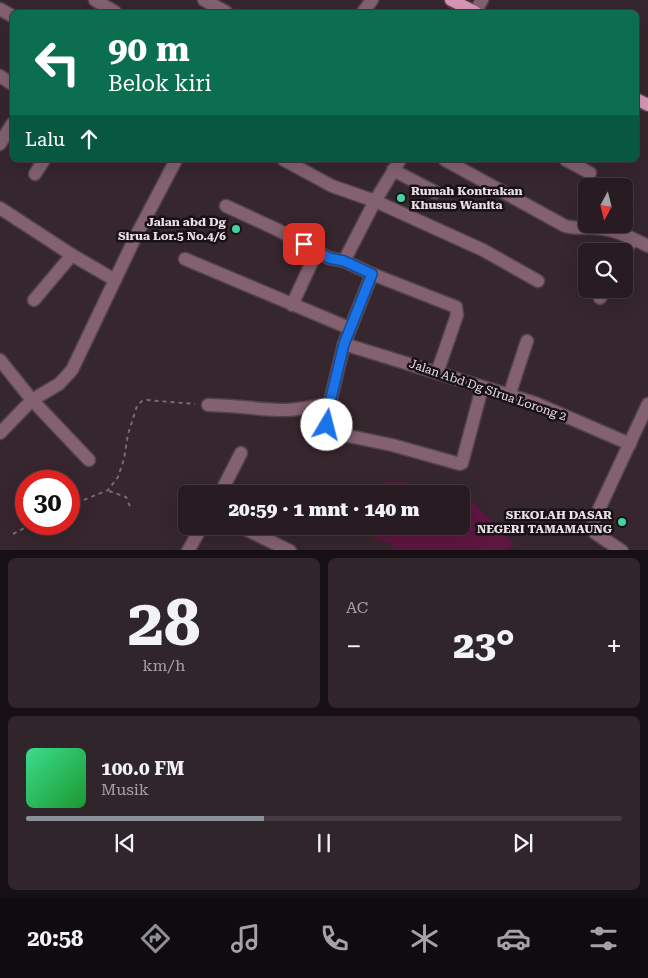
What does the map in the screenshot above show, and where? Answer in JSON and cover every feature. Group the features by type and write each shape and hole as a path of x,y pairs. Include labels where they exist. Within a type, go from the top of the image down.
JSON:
{"main road":[{"path":"451,0 471,10"}],"street":[{"path":"95,0 112,10"},
{"path":"204,0 222,10"},
{"path":"1,142 10,127"},
{"path":"35,174 43,162"},
{"path":"0,433 32,400 59,384 72,370 175,162"},
{"path":"288,162 332,186 375,201 483,250 538,281"},
{"path":"449,162 565,226 597,228 615,232 648,246"},
{"path":"570,162 590,173"},
{"path":"344,261 396,165 435,192"},
{"path":"226,206 278,230 329,258 344,261 372,274 456,306 457,315 437,373"},
{"path":"0,208 72,255 115,280"},
{"path":"630,243 632,239"},
{"path":"292,305 317,251"},
{"path":"34,300 72,255"},
{"path":"185,259 349,328"},
{"path":"372,274 344,344 326,419 327,428 361,440 404,448 460,464 462,463 482,388"},
{"path":"509,396 527,341"},
{"name":"Jalan Abd Dg SIrua Lorong 2","path":"344,344 535,404 630,444"},
{"path":"0,360 32,400 89,460"},
{"path":"208,405 234,405 292,410 330,404"},
{"path":"621,550 595,533 592,525 593,519 648,404"},
{"path":"225,485 241,454"},
{"path":"188,550 197,535"},
{"path":"258,535 290,550"}],"path":[{"path":"80,501 108,490 118,477 134,415 137,406 142,401 208,405"},
{"path":"108,490 126,497 131,508"}],"shaded area":[{"path":"383,482 404,482 413,485 380,485"},
{"path":"470,501 514,544 509,550 392,550 393,544 373,539 375,535 470,535"}],"place":[{"name":"Rumah Kontrakan Khusus Wanita","path":"401,198"},
{"name":"Jalan abd Dg Sirua Lor.5 No.4/6","path":"236,229"},
{"name":"SEKOLAH DASAR NEGERI TAMAMAUNG","path":"622,522"}],"route":[{"path":"304,244 329,258 344,261 372,274 344,344 326,419 327,425"}]}
